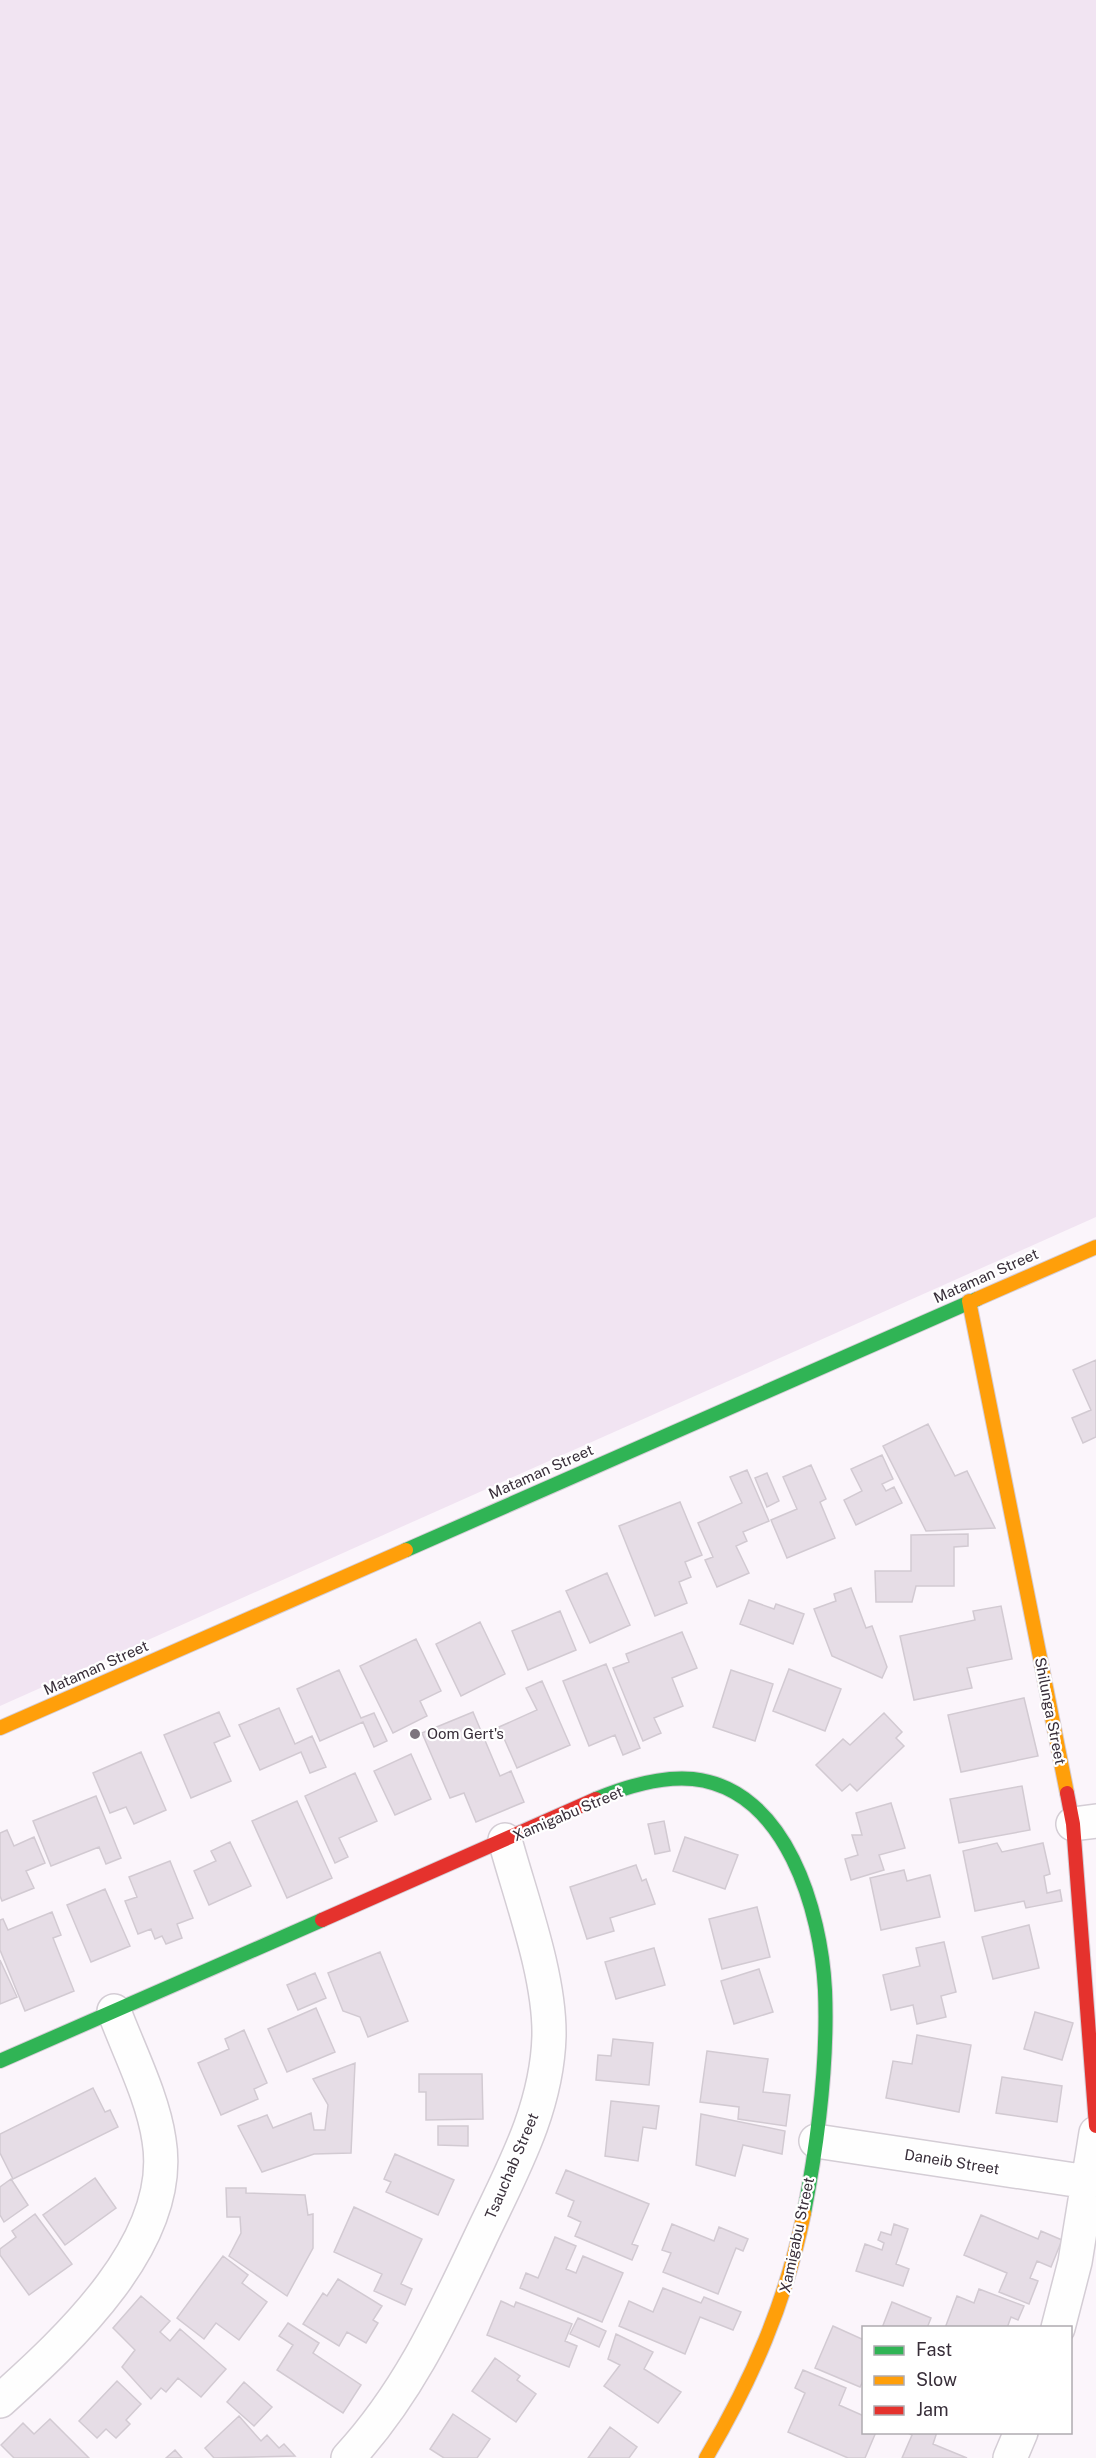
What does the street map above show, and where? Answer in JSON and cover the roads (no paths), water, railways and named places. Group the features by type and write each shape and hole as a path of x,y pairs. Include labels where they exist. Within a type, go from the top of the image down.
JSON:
{"street":[{"name":"Mataman Street","path":"0,1728 1096,1247"},
{"name":"Shilunga Street","path":"969,1302 1084,1822 1096,2126"},
{"name":"Xamigabu Street","path":"0,2061 506,1840 592,1800 660,1780 694,1779 721,1788 761,1814 777,1831 792,1854 813,1918 826,1986 823,2064 816,2141 795,2256 784,2296 748,2389 706,2458"},
{"name":"Tsauchab Street","path":"348,2458 385,2414 437,2332 512,2176 536,2117 545,2078 549,2036 548,2011 544,1985 506,1840"},
{"path":"0,2401 74,2332 103,2295 136,2246 157,2198 162,2178 157,2127 114,2011"},
{"path":"1059,2326 1075,2262 1096,2133"},
{"name":"Daneib Street","path":"816,2141 1088,2182"},
{"path":"1010,2458 1021,2434"}],"place":[{"name":"Oom Gert's","path":"415,1734"}]}
